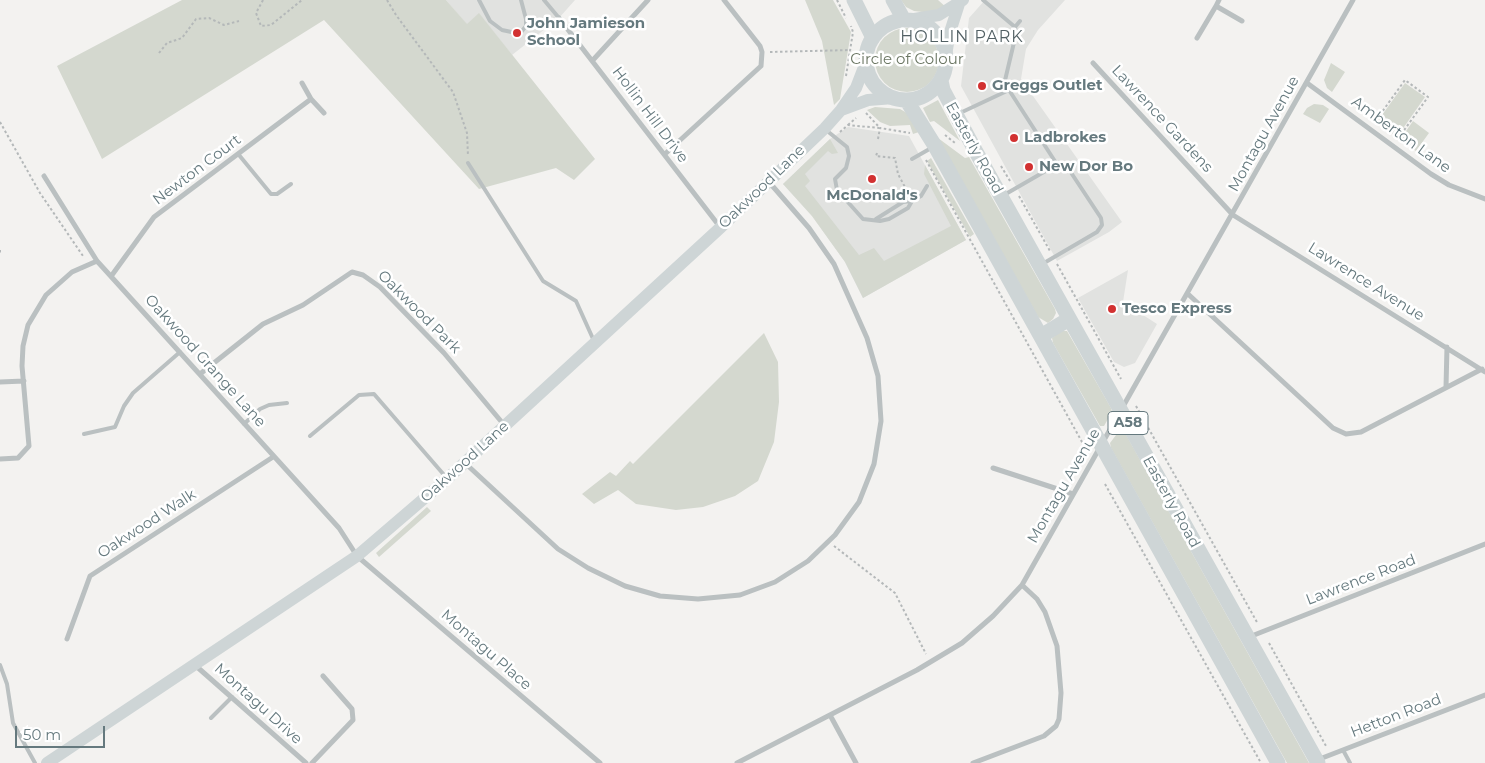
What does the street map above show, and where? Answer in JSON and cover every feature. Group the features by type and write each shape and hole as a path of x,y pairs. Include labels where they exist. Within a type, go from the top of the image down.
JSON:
{"main road":[{"path":"854,0 873,38"},
{"path":"893,0 906,20"},
{"path":"866,62 867,50 878,31 894,22 906,20 928,26 942,40 946,55 945,72 941,81"},
{"name":"A58","path":"866,62 874,85 882,93 901,100 935,146 1278,763"},
{"name":"Easterly Road","path":"901,100 916,100 932,92 941,81"},
{"name":"Easterly Road","path":"941,81 943,90 1001,197 1318,762"},
{"path":"1041,336 1070,319"}],"street":[{"path":"593,60 648,0"},
{"path":"665,154 757,72 760,66 762,52 760,46 724,0"},
{"path":"1197,38 1219,0"},
{"name":"Montagu Avenue","path":"738,763 930,663 962,644 993,616 1022,585 1353,0"},
{"path":"906,20 939,15 961,2"},
{"path":"946,55 950,32 961,2"},
{"path":"1216,6 1242,21"},
{"name":"Hollin Hill Drive","path":"559,18 720,228"},
{"name":"Oakwood Lane","path":"47,763 357,556 465,463 720,228 825,128 841,110 856,88 866,62"},
{"name":"Lawrence Gardens","path":"1093,63 1233,215"},
{"path":"302,83 311,99 324,113"},
{"name":"Amberton Lane","path":"1307,83 1449,185 1485,198"},
{"name":"Newton Court","path":"112,275 154,217 239,155 311,99"},
{"name":"Oakwood Lane","path":"841,110 868,100 901,100"},
{"name":"Oakwood Grange Lane","path":"44,176 97,261 112,275 338,528 357,556"},
{"path":"465,463 558,549 588,568 625,586 660,596 698,599 740,595 774,582 808,562 829,541 859,502 874,464 881,420 878,376 867,338 834,264 809,228 769,181"},
{"name":"Lawrence Avenue","path":"1233,215 1484,370"},
{"path":"0,459 18,458 28,446 23,346 28,325 46,295 72,272 97,261"},
{"name":"Oakwood Park","path":"200,374 263,324 303,305 352,272 363,275 380,287 444,353 505,426"},
{"path":"1188,294 1339,432 1346,434 1361,432 1446,386 1484,370"},
{"path":"1446,386 1447,347"},
{"path":"0,382 24,381"},
{"name":"Oakwood Walk","path":"67,639 90,576 273,457"},
{"path":"993,468 1073,494"},
{"name":"Lawrence Road","path":"1247,638 1485,544"},
{"name":"Montagu Place","path":"357,556 600,763"},
{"path":"973,763 1044,736 1056,726 1059,719 1061,693 1057,646 1045,612 1037,599 1022,585"},
{"name":"Montagu Drive","path":"194,664 306,763"},
{"path":"312,763 353,720 352,709 323,676"},
{"name":"Hetton Road","path":"1318,762 1343,750 1485,695"},
{"path":"830,715 856,763"}],"lane":[{"path":"479,0 490,21 509,33 522,30 526,26 521,0"},
{"path":"544,0 559,18"},
{"path":"983,0 1014,27 1016,34 1002,93"},
{"path":"1014,27 1020,22"},
{"path":"956,115 1009,90 1058,166"},
{"path":"825,128 847,147 849,163 835,179 837,190 863,219 876,219 880,221 898,215 908,208 912,201"},
{"path":"912,159 935,146"},
{"path":"239,155 271,194 277,194 291,184"},
{"path":"468,163 543,281 576,301 595,343"},
{"path":"1001,197 1049,169 1066,166 1101,218 1102,224 1097,232 1040,266"},
{"path":"876,219 903,202 912,201 921,196 927,186"},
{"path":"84,434 115,427 132,392 180,352"},
{"path":"310,436 359,395 374,394 448,478"},
{"path":"244,424 270,405 287,403"},
{"path":"0,666 7,684 13,723 34,763"},
{"path":"211,718 232,697"},
{"path":"1343,750 1350,763"}],"path":[{"path":"263,0 256,13 261,26 272,25 302,0"},
{"path":"387,0 396,16 453,92 467,133 468,163"},
{"path":"837,0 853,32 845,84"},
{"path":"160,53 168,43 182,38 196,19 209,18 224,25 238,21"},
{"path":"762,52 850,50"},
{"path":"1370,128 1405,80 1428,97 1394,145"},
{"path":"834,137 848,125 862,114 866,113 880,128 848,125"},
{"path":"0,122 40,193 89,264"},
{"path":"876,152 876,156 896,158 898,174 906,189 910,192"},
{"path":"926,160 1090,455"},
{"path":"1016,191 1052,255"},
{"path":"0,250 0,255"},
{"path":"1056,263 1121,379"},
{"path":"1136,406 1258,624"},
{"path":"1105,484 1261,763"},
{"path":"829,541 895,593 930,663"},
{"path":"1269,643 1326,746"}],"shaded area":[{"name":"John Jamieson School","path":"446,0 575,0 559,18 512,55 479,14 467,25"},
{"path":"985,0 1065,0 1038,30 1026,49 1021,79 1122,222 1109,232 1057,261 961,86 969,18"},
{"path":"848,127 909,136 966,240 863,298 845,262 812,216 783,184 830,139"},
{"path":"1128,270 1123,302 1157,324 1135,363 1124,367 1114,362 1078,298"}],"green space":[{"path":"182,0 446,0 467,24 479,13 595,159 574,180 556,168 479,189 324,20 102,159 57,66"},
{"path":"805,0 833,0 851,32 840,99 834,105 822,41"},
{"path":"901,0 938,0 947,8 931,13 914,11 906,7"},
{"name":"Circle of Colour","path":"907,28 919,30 930,37 937,48 939,60 937,72 930,83 919,90 907,92 895,90 884,83 877,72 875,60 877,48 884,37 895,30"},
{"path":"1331,63 1345,72 1332,92 1327,88 1324,80"},
{"path":"1405,83 1425,97 1397,137 1377,122"},
{"path":"938,100 960,141 934,121 930,122 923,108"},
{"path":"1314,104 1323,105 1329,109 1320,123 1303,114 1307,108"},
{"path":"875,107 900,109 907,113 919,132 913,134 910,125 890,126 880,122 867,110"},
{"path":"1413,121 1429,133 1416,151 1400,140"},
{"path":"938,138 965,158 969,157 1055,309 1056,313 1053,319 1048,323 1038,317"},
{"path":"830,139 838,153 832,154 828,151 805,174 810,181 805,186 859,255 874,248 884,261 951,226 924,174 925,165 966,240 863,298 845,262 812,216 783,184"},
{"path":"931,158 974,234 970,237 927,161"},
{"path":"1061,331 1067,331 1111,408 1112,412 1104,426 1100,426 1053,343 1052,338"},
{"path":"764,333 778,362 779,402 774,442 758,481 735,496 703,507 676,510 636,504 618,490 594,504 582,494 610,472 616,476 630,461 633,464"},
{"path":"1119,431 1124,431 1309,763 1287,763 1111,448 1110,443"},
{"path":"427,507 431,511 379,557 376,553"}],"place":[{"name":"John Jamieson School","path":"517,33"},
{"name":"Greggs Outlet","path":"982,86"},
{"name":"Ladbrokes","path":"1014,138"},
{"name":"New Dor Bo","path":"1029,167"},
{"name":"McDonald's","path":"872,179"},
{"name":"Tesco Express","path":"1112,309"}],"district":[{"name":"HOLLIN PARK","path":"962,37"}]}
